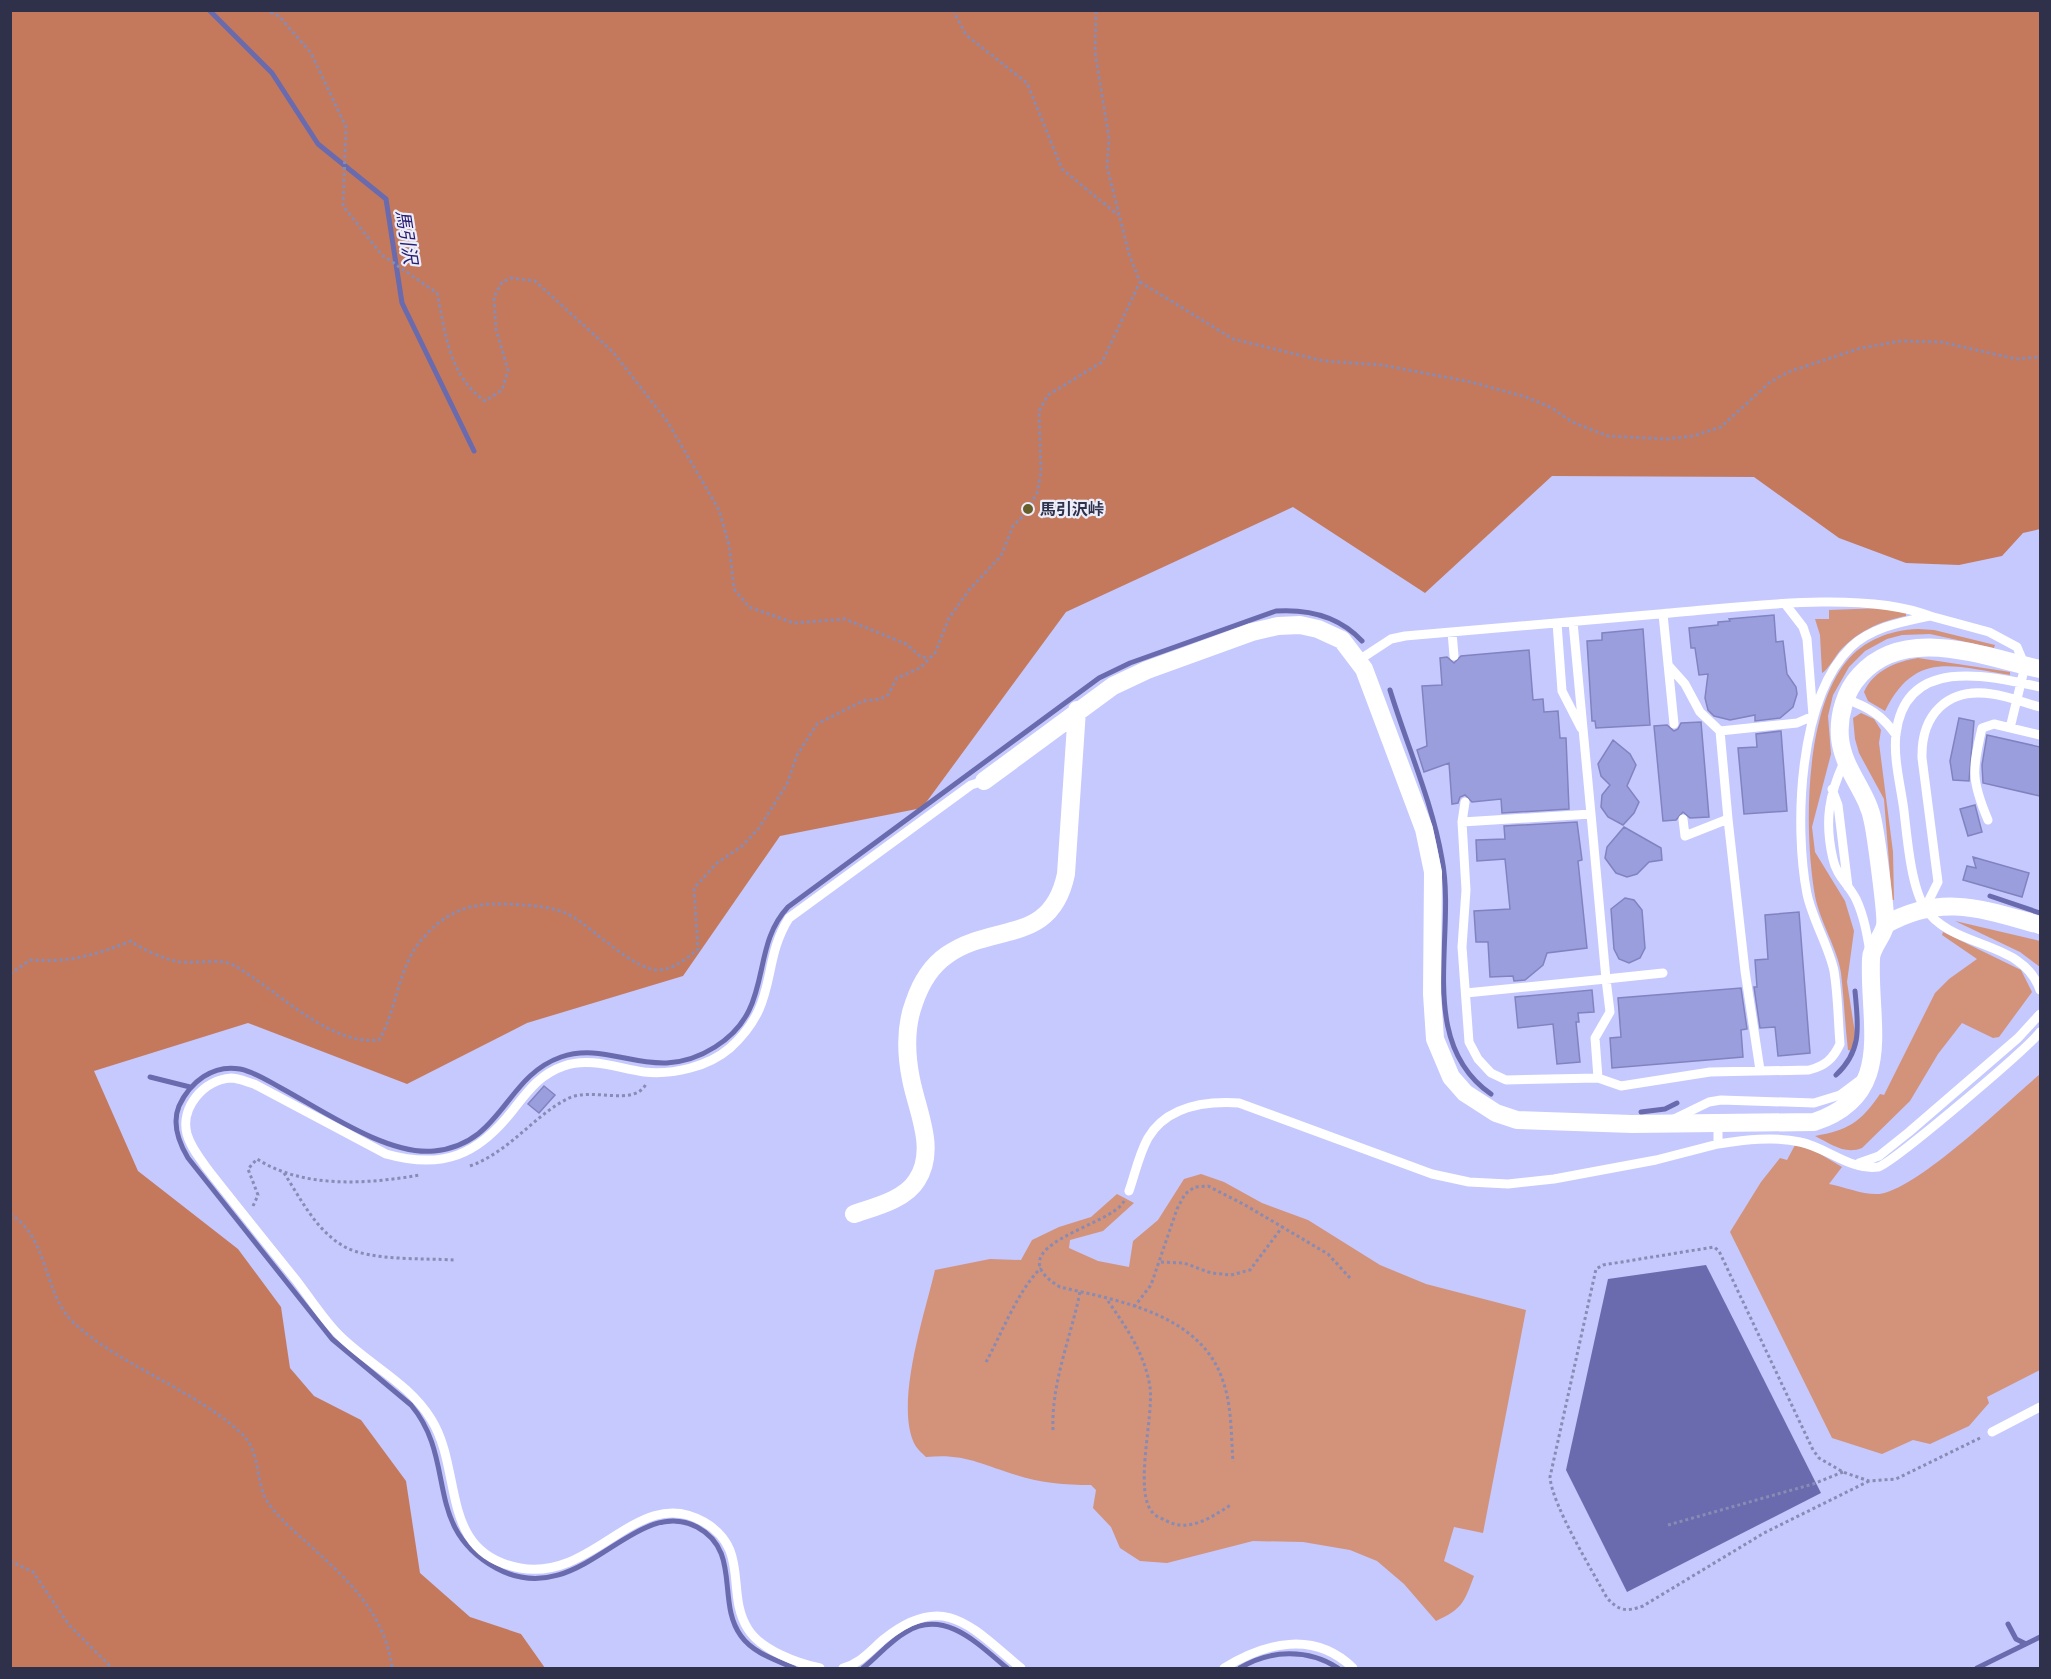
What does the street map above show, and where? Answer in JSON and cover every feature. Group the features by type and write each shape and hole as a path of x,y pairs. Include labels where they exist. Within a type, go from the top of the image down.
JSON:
{"street":[{"path":"984,781 1077,710 1113,686 1147,670 1278,626 1300,625 1318,629 1342,640 1359,660 1374,688 1430,849 1434,898 1432,1017 1441,1058 1451,1077 1465,1093 1496,1113 1517,1120 1665,1123 1815,1122 1835,1115 1860,1093 1868,1073 1875,1040 1870,956 1885,925 1873,820 1845,760 1840,718 1854,681 1868,665 1887,653 1908,647 1935,648 2029,675"},
{"path":"854,1214 902,1195 917,1182 925,1162 926,1139 911,1080 907,1049 910,1016 921,986 946,955 964,946 1039,922 1052,911 1062,894 1066,874 1077,710"},
{"path":"1885,925 1908,912 1937,905 1970,908 2040,925"}],"lane":[{"path":"1359,660 1391,639 1452,632 1786,605 1883,603 1910,608 1989,633 2008,642 2017,647 2029,675 2040,687"},
{"path":"1786,605 1803,627 1807,639 1813,716"},
{"path":"1663,614 1674,724"},
{"path":"1465,802 1462,822 1466,890 1462,947 1469,1042 1478,1059 1491,1074 1506,1080 1598,1078 1621,1086 1710,1072 1818,1068 1835,1054 1840,1044 1834,970 1815,924 1807,892 1799,814 1813,716 1826,681 1851,647 1881,628 1930,616"},
{"path":"1573,622 1610,1012 1595,1038 1598,1078"},
{"path":"1557,623 1562,691 1583,733"},
{"path":"1452,632 1454,656"},
{"path":"1668,665 1685,684 1700,712 1720,731 1745,971 1760,1070"},
{"path":"1896,735 1909,701 1923,685 1936,678 1958,675 2029,675"},
{"path":"2010,728 2029,675"},
{"path":"1925,908 1938,882 1922,758 1925,727 1941,706 1957,698 1989,693 2040,707"},
{"path":"1846,699 1871,709 1888,723 1896,735 1911,867 1925,908 1944,926 2020,961 2035,977 2040,990"},
{"path":"1720,731 1797,723 1813,716"},
{"path":"1988,820 1976,792 1972,768 1982,728 1994,724 2040,735"},
{"path":"1845,760 1827,806 1833,860 1865,921 1870,956"},
{"path":"820,1668 770,1648 748,1630 743,1618 735,1561 730,1549 719,1532 688,1514 665,1512 639,1520 580,1559 560,1567 539,1570 520,1568 494,1558 482,1550 461,1524 455,1506 447,1456 440,1434 431,1418 415,1396 339,1335 191,1145 186,1132 187,1115 201,1090 216,1081 233,1078 254,1084 386,1154 420,1161 448,1159 481,1145 497,1130 534,1082 548,1072 565,1065 583,1062 646,1072 669,1072 714,1059 748,1030 758,1013 767,994 780,932 789,918 971,785 984,781"},
{"path":"1462,822 1591,814"},
{"path":"1683,819 1684,836 1728,819"},
{"path":"1466,993 1663,973"},
{"path":"1857,1164 1879,1156 2018,1038 2040,1014"},
{"path":"1129,1191 1149,1138 1163,1122 1183,1109 1208,1101 1239,1103 1432,1174 1469,1182 1508,1185 1554,1179 1656,1160 1718,1144 1751,1140 1798,1141 1857,1164 1877,1167 1888,1163 2040,1032"},
{"path":"1665,1123 1709,1102 1721,1100 1814,1103 1829,1101 1868,1073"},
{"path":"1718,1123 1718,1144"},
{"path":"1992,1432 2040,1407"},
{"path":"843,1668 860,1661 902,1625 917,1617 931,1615 965,1623 1021,1668"},
{"path":"1224,1668 1263,1647 1285,1644 1306,1645 1327,1651 1353,1668"}],"path":[{"path":"265,10 279,16 311,53 346,127 343,206 382,255 437,293 456,369 468,389 484,400 502,390 508,370 496,329 494,297 501,282 511,278 535,282 613,352 667,421 719,510 729,545 734,589 749,608 794,623 845,619 906,644 921,657 929,658"},
{"path":"953,10 966,35 1027,83 1062,169 1119,216"},
{"path":"1096,10 1095,52 1109,138 1107,167 1129,255 1140,282 1233,339 1324,361 1382,365 1471,382 1526,397 1552,408 1572,423 1608,436 1666,439 1693,436 1721,427 1769,383 1788,372 1871,346 1900,341 1941,342 2016,359 2040,357"},
{"path":"10,974 30,960 57,962 94,956 131,941 141,949 179,962 213,961 234,965 302,1015 363,1042 379,1040 386,1029 396,990 410,957 423,938 441,921 462,909 487,902 543,906 572,917 644,967 659,970 683,962 698,949 694,888 717,862 742,846 759,828 788,784 798,755 817,724 836,712 863,701 880,699 888,695 897,678 920,668 935,653 949,618 969,590 1001,556 1013,526 1025,514 1037,493 1041,472 1039,411 1048,395 1102,362 1140,282"},
{"path":"284,1173 303,1205 326,1232 345,1247 366,1253 454,1260"},
{"path":"1134,1307 1151,1285 1161,1262 1166,1236 1177,1209 1185,1194 1195,1187 1208,1186 1283,1226 1328,1254 1350,1278"},
{"path":"1129,1191 1122,1206 1110,1216 1060,1238 1048,1247 1042,1256 1041,1268 1047,1279 1060,1287 1170,1319 1190,1333 1205,1351 1222,1379 1229,1405 1233,1462"},
{"path":"10,1214 20,1220 34,1236 61,1306 75,1324 126,1360 181,1391 243,1435 251,1445 261,1489 268,1503 291,1528 350,1582 372,1609 382,1631 392,1668"},
{"path":"1161,1262 1184,1263 1211,1273 1231,1275 1250,1270 1283,1226"},
{"path":"1869,1481 1844,1472 1819,1458 1813,1450 1719,1251 1714,1247 1603,1264 1596,1269 1550,1477 1551,1489 1607,1598 1616,1608 1628,1611 1643,1606 1764,1533 1869,1481 1896,1479 1992,1432"},
{"path":"987,1362 1018,1305 1025,1283 1041,1268"},
{"path":"1053,1430 1052,1412 1056,1388 1080,1292"},
{"path":"1107,1299 1131,1334 1150,1387 1150,1421 1144,1494 1152,1513 1170,1523 1190,1525 1203,1522 1232,1504"},
{"path":"1668,1525 1813,1484 1844,1472"},
{"path":"10,1561 33,1572 69,1625 112,1668"}],"shaded area":[{"path":"11,10 2040,11 2040,529 2023,533 2002,556 1959,565 1906,563 1839,538 1754,477 1552,476 1425,593 1293,507 1066,612 922,808 780,836 683,976 527,1023 407,1084 248,1023 94,1071 138,1171 238,1249 281,1307 290,1368 314,1396 361,1420 406,1481 420,1573 470,1617 521,1634 545,1668 11,1668"},
{"path":"1882,608 1906,613 1906,616 1878,624 1861,633 1839,652 1822,673 1820,635 1815,619 1829,619 1829,610"},
{"path":"1918,629 1934,630 1995,645 1994,648 1930,634 1902,635 1887,639 1865,651 1849,667 1833,695 1828,716 1831,754 1812,827 1815,852 1845,901 1854,931 1847,982 1855,1033 1852,1051 1848,1050 1839,964 1817,906 1811,870 1809,808 1815,742 1822,711 1832,684 1853,654 1869,642 1888,634"},
{"path":"1918,658 2010,672 2010,675 1953,666 1937,667 1923,670 1909,678 1885,711 1868,701 1864,692 1873,678 1886,668"},
{"path":"1861,713 1874,719 1881,730 1879,743 1893,852 1894,900 1892,900 1884,799 1859,753 1855,739 1853,718"},
{"path":"1955,921 2040,941 2040,967 2020,952"},
{"path":"1943,932 2021,970 2032,992 1999,1037 1993,1038 1962,1023 1938,1054 1910,1101 1862,1148 1844,1149 1815,1136 1852,1124 1866,1112 1880,1094 1884,1095 1935,993 1949,979 1977,959 1942,935"},
{"path":"2040,1074 2040,1370 1987,1397 1989,1403 1969,1426 1930,1444 1913,1440 1882,1454 1832,1438 1730,1232 1761,1182 1780,1158 1787,1160 1795,1145 1815,1151 1842,1167 1829,1184 1879,1194 1916,1178 1938,1162"},
{"path":"1201,1174 1224,1182 1262,1203 1308,1220 1380,1265 1426,1284 1526,1310 1483,1533 1454,1527 1444,1561 1474,1576 1461,1604 1445,1617 1436,1621 1404,1584 1377,1561 1350,1550 1303,1542 1253,1541 1167,1563 1140,1561 1120,1548 1111,1527 1093,1508 1096,1490 1091,1485 1035,1480 962,1458 926,1457 915,1445 909,1426 910,1382 919,1333 935,1270 990,1259 1021,1260 1032,1240 1059,1227 1091,1217 1117,1194 1134,1203 1103,1231 1070,1240 1069,1248 1098,1261 1129,1267 1133,1241 1158,1220 1184,1179"}],"water":[{"path":"1706,1265 1821,1493 1627,1592 1566,1470 1608,1279"}],"building":[{"path":"1774,615 1776,642 1783,641 1787,674 1796,687 1797,694 1793,707 1780,718 1755,721 1755,715 1730,720 1714,716 1708,710 1705,698 1708,674 1699,675 1695,648 1691,648 1689,628 1718,625 1718,622 1730,621 1729,619"},
{"path":"1643,629 1650,725 1596,728 1595,721 1592,721 1587,641 1602,640 1602,633"},
{"path":"1529,650 1533,700 1543,699 1544,712 1558,711 1560,738 1566,738 1569,809 1502,813 1501,799 1472,802 1465,795 1460,797 1458,803 1452,804 1449,763 1424,772 1417,750 1427,746 1422,686 1442,685 1440,658 1447,657 1454,663 1461,656"},
{"path":"1959,718 1974,721 1969,781 1953,780 1950,761"},
{"path":"1701,722 1709,817 1690,818 1683,812 1676,820 1663,821 1654,726 1667,725 1674,731 1681,723"},
{"path":"1781,731 1787,811 1744,814 1738,748 1757,747 1756,734"},
{"path":"1987,735 2040,747 2040,796 1983,783 1982,765"},
{"path":"1613,740 1630,754 1636,765 1627,786 1639,802 1634,813 1623,825 1608,817 1601,807 1602,795 1610,785 1601,776 1598,764"},
{"path":"1975,805 1982,832 1968,836 1960,809"},
{"path":"1577,822 1582,860 1578,861 1587,948 1547,953 1543,965 1525,980 1514,981 1513,976 1490,977 1488,942 1476,942 1474,911 1510,909 1505,859 1477,861 1476,840 1505,839 1504,826"},
{"path":"1624,827 1661,848 1662,860 1649,862 1637,874 1627,877 1616,873 1605,858 1607,847"},
{"path":"1973,857 2029,873 2022,897 1963,880 1967,866 1976,868"},
{"path":"1625,898 1634,900 1642,910 1645,948 1640,958 1629,963 1619,959 1614,949 1611,909"},
{"path":"1799,912 1810,1053 1778,1056 1775,1027 1760,1028 1754,987 1757,987 1755,960 1768,959 1765,915"},
{"path":"1741,988 1747,1029 1741,1030 1743,1057 1612,1068 1610,1038 1621,1037 1618,998"},
{"path":"1592,990 1594,1012 1578,1013 1579,1022 1576,1022 1580,1062 1557,1064 1553,1024 1518,1028 1515,997"},
{"path":"544,1086 555,1095 539,1113 528,1104"}],"waterway":[{"name":"馬引沢","path":"209,10 272,73 318,144 386,199 402,303 474,451"},
{"path":"794,1668 758,1651 741,1636 730,1608 724,1563 719,1549 711,1537 697,1527 673,1521 650,1526 627,1537 580,1566 554,1576 526,1578 496,1568 473,1552 458,1533 449,1513 434,1448 425,1426 411,1405 332,1339 188,1158 176,1126 179,1106 189,1089 212,1072 230,1068 240,1069 261,1077 335,1119 376,1139 416,1151 434,1151 457,1146 475,1136 527,1079 542,1066 561,1057 580,1053 598,1053 653,1063 693,1058 715,1047 734,1032 747,1015 768,942 776,924 788,907 1099,678 1130,663 1276,611 1300,611 1323,616 1344,625 1362,641"},
{"path":"1390,690 1426,795 1442,859 1445,889 1444,985 1446,1017 1453,1046 1468,1072 1491,1094"},
{"path":"1990,896 2040,913"},
{"path":"1836,1075 1845,1066 1855,1046 1857,1036 1855,991"},
{"path":"150,1077 190,1087"},
{"path":"1641,1112 1665,1109 1677,1103"},
{"path":"863,1668 906,1632 920,1626 934,1624 961,1632 1007,1668"},
{"path":"2008,1624 2016,1639 2026,1644"},
{"path":"1977,1668 2040,1637"},
{"path":"1240,1668 1264,1658 1289,1654 1314,1657 1338,1668"}],"place":[{"name":"馬引沢峠","path":"1028,509"}]}
